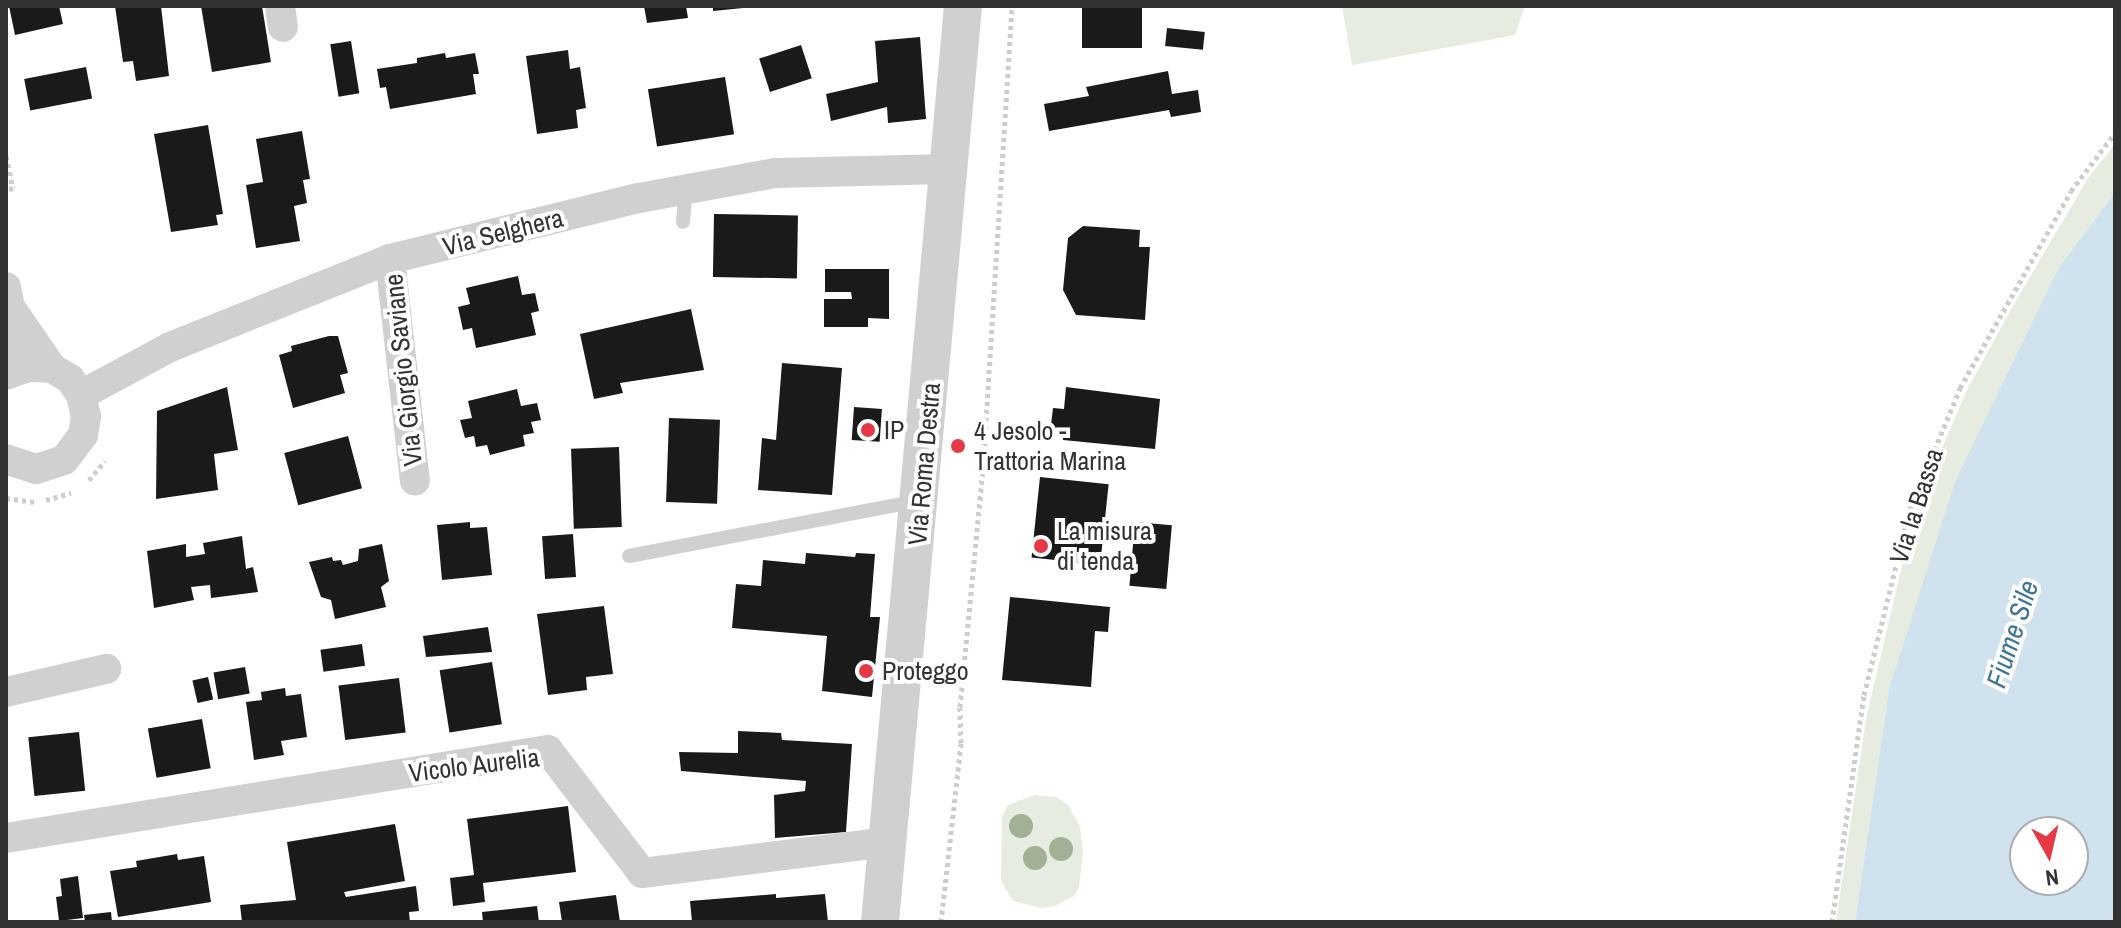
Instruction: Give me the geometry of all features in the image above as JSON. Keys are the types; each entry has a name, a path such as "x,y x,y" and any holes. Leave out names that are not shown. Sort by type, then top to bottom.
{"street":[{"name":"Via Roma Destra","path":"880,922 963,6"},
{"name":"Via Selghera","path":"81,395 170,347 390,259 686,190 775,173 949,169"},
{"name":"Via Giorgio Saviane","path":"390,259 415,481"},
{"path":"8,297 6,375 28,367 52,368"},
{"path":"6,459 36,469 64,460 83,435 86,416 81,395 70,379 52,368 8,297"},
{"path":"6,692 106,669"},
{"name":"Vicolo Aurelia","path":"6,838 548,750 642,873 888,842"}],"lane":[{"path":"683,222 686,190"},
{"path":"629,556 920,500"}],"path":[{"path":"941,922 961,743 960,707 983,469 1012,6"},
{"name":"Via la Bassa","path":"1832,922 1864,695 1910,509 1960,388 2071,191 2115,133"},
{"path":"6,156 13,188 6,190"},
{"path":"6,498 30,502 62,497 96,476 111,450"}],"shaded area":[{"path":"1342,6 1525,6 1515,35 1352,65"},
{"path":"2115,144 2115,193 2059,267 1889,689 1855,922 1836,922 1866,719 1915,510 1967,390 2010,311 2088,178"},
{"path":"1034,795 1056,797 1068,805 1080,827 1083,853 1079,887 1074,896 1055,906 1041,908 1013,901 1001,880 1002,817 1008,805"}],"water":[{"name":"Fiume Sile","path":"2115,193 2115,922 1855,922 1889,689 1955,482 2059,267"}],"building":[{"path":"9,6 59,6 63,24 15,35"},
{"path":"115,6 161,6 169,76 136,81 133,61 123,62"},
{"path":"201,6 262,6 271,62 212,72"},
{"path":"644,6 686,6 688,18 647,23"},
{"path":"713,6 743,6 743,8 713,11"},
{"path":"1082,6 1142,6 1142,48 1082,48"},
{"path":"1167,28 1205,32 1203,50 1165,46"},
{"path":"920,37 926,119 888,123 887,107 831,121 826,94 878,82 875,41"},
{"path":"351,41 359,93 339,97 330,44"},
{"path":"801,45 812,78 770,92 759,59"},
{"path":"568,50 570,69 580,67 586,108 576,110 578,128 537,134 526,56"},
{"path":"445,53 446,58 475,53 479,74 473,74 476,94 390,109 386,87 380,88 377,69 417,63 417,58"},
{"path":"86,67 92,98 30,110 24,79"},
{"path":"1168,71 1172,94 1198,90 1201,112 1171,117 1169,110 1049,131 1044,104 1089,96 1086,87"},
{"path":"725,77 734,134 657,146 648,89"},
{"path":"208,125 223,214 216,215 218,225 171,232 154,134"},
{"path":"302,131 310,179 303,180 307,203 294,206 300,241 256,248 246,185 263,182 256,139"},
{"path":"714,214 798,215 797,278 713,277"},
{"path":"1083,226 1140,230 1139,247 1150,247 1145,320 1076,315 1063,290 1068,238"},
{"path":"825,269 889,269 889,319 868,318 868,327 824,327 824,299 852,299 851,292 825,292"},
{"path":"518,276 522,295 535,293 539,311 531,313 536,335 476,348 472,328 463,330 458,307 470,304 466,288"},
{"path":"691,309 704,370 620,383 623,393 594,399 580,334"},
{"path":"338,336 348,373 340,375 345,393 293,408 279,355 292,351 291,346"},
{"path":"782,363 842,368 832,495 758,490 762,438 776,440"},
{"path":"227,387 238,450 214,454 218,490 156,499 157,411"},
{"path":"1066,387 1160,399 1155,449 1063,440 1063,435 1050,433 1053,408 1064,409"},
{"path":"517,389 521,406 537,403 541,420 531,422 534,433 523,435 525,446 490,455 487,445 476,447 474,436 465,438 460,420 472,418 468,401"},
{"path":"854,407 882,409 880,442 852,440"},
{"path":"669,418 720,420 717,504 666,502"},
{"path":"348,436 362,488 298,505 284,453"},
{"path":"619,447 622,527 574,529 571,449"},
{"path":"1040,477 1109,484 1100,565 1032,558"},
{"path":"470,522 470,528 487,527 492,575 442,580 437,525"},
{"path":"1135,522 1172,525 1166,589 1129,586"},
{"path":"573,534 576,577 545,579 542,536"},
{"path":"242,536 246,569 253,567 258,592 211,598 210,585 191,587 194,600 154,608 147,551 186,544 186,557 205,554 203,543"},
{"path":"382,544 389,581 381,587 386,607 335,619 331,600 321,597 309,562 332,557 333,561 341,560 343,565 358,561 359,549"},
{"path":"806,553 855,557 856,553 875,554 870,617 880,617 872,697 822,691 827,636 732,628 736,584 761,586 763,560 805,564"},
{"path":"1010,597 1110,607 1108,632 1095,631 1091,687 1002,680"},
{"path":"604,606 613,674 586,677 587,690 548,695 537,614"},
{"path":"488,627 492,652 426,657 423,636"},
{"path":"362,644 365,666 323,672 320,650"},
{"path":"492,662 502,724 450,733 440,670"},
{"path":"245,667 250,694 218,699 213,673"},
{"path":"208,677 213,699 198,703 192,681"},
{"path":"399,678 406,733 345,740 338,685"},
{"path":"285,688 286,696 301,694 307,737 281,741 284,755 254,760 246,702 262,700 261,692"},
{"path":"202,719 211,768 157,778 148,729"},
{"path":"738,731 781,733 782,740 852,744 846,832 775,838 774,795 805,791 806,781 681,771 679,752 738,753"},
{"path":"79,732 85,791 34,796 28,737"},
{"path":"568,806 576,872 483,883 485,902 453,906 450,878 474,875 467,819"},
{"path":"395,824 405,881 344,892 346,897 416,886 419,911 409,912 410,922 242,922 240,905 296,900 287,842"},
{"path":"177,854 178,860 204,856 211,902 118,917 110,871 137,867 136,861"},
{"path":"78,876 83,918 59,921 56,897 62,896 60,879"},
{"path":"776,894 776,898 825,894 828,922 692,922 690,901"},
{"path":"616,895 620,922 562,922 559,902"},
{"path":"537,906 539,922 483,922 482,912"},
{"path":"111,912 112,922 85,922 84,915"}],"place":[{"name":"IP","path":"868,430"},
{"name":"4 Jesolo - Trattoria Marina","path":"958,446"},
{"name":"La misura di tenda","path":"1041,546"},
{"name":"Proteggo","path":"866,671"}]}
